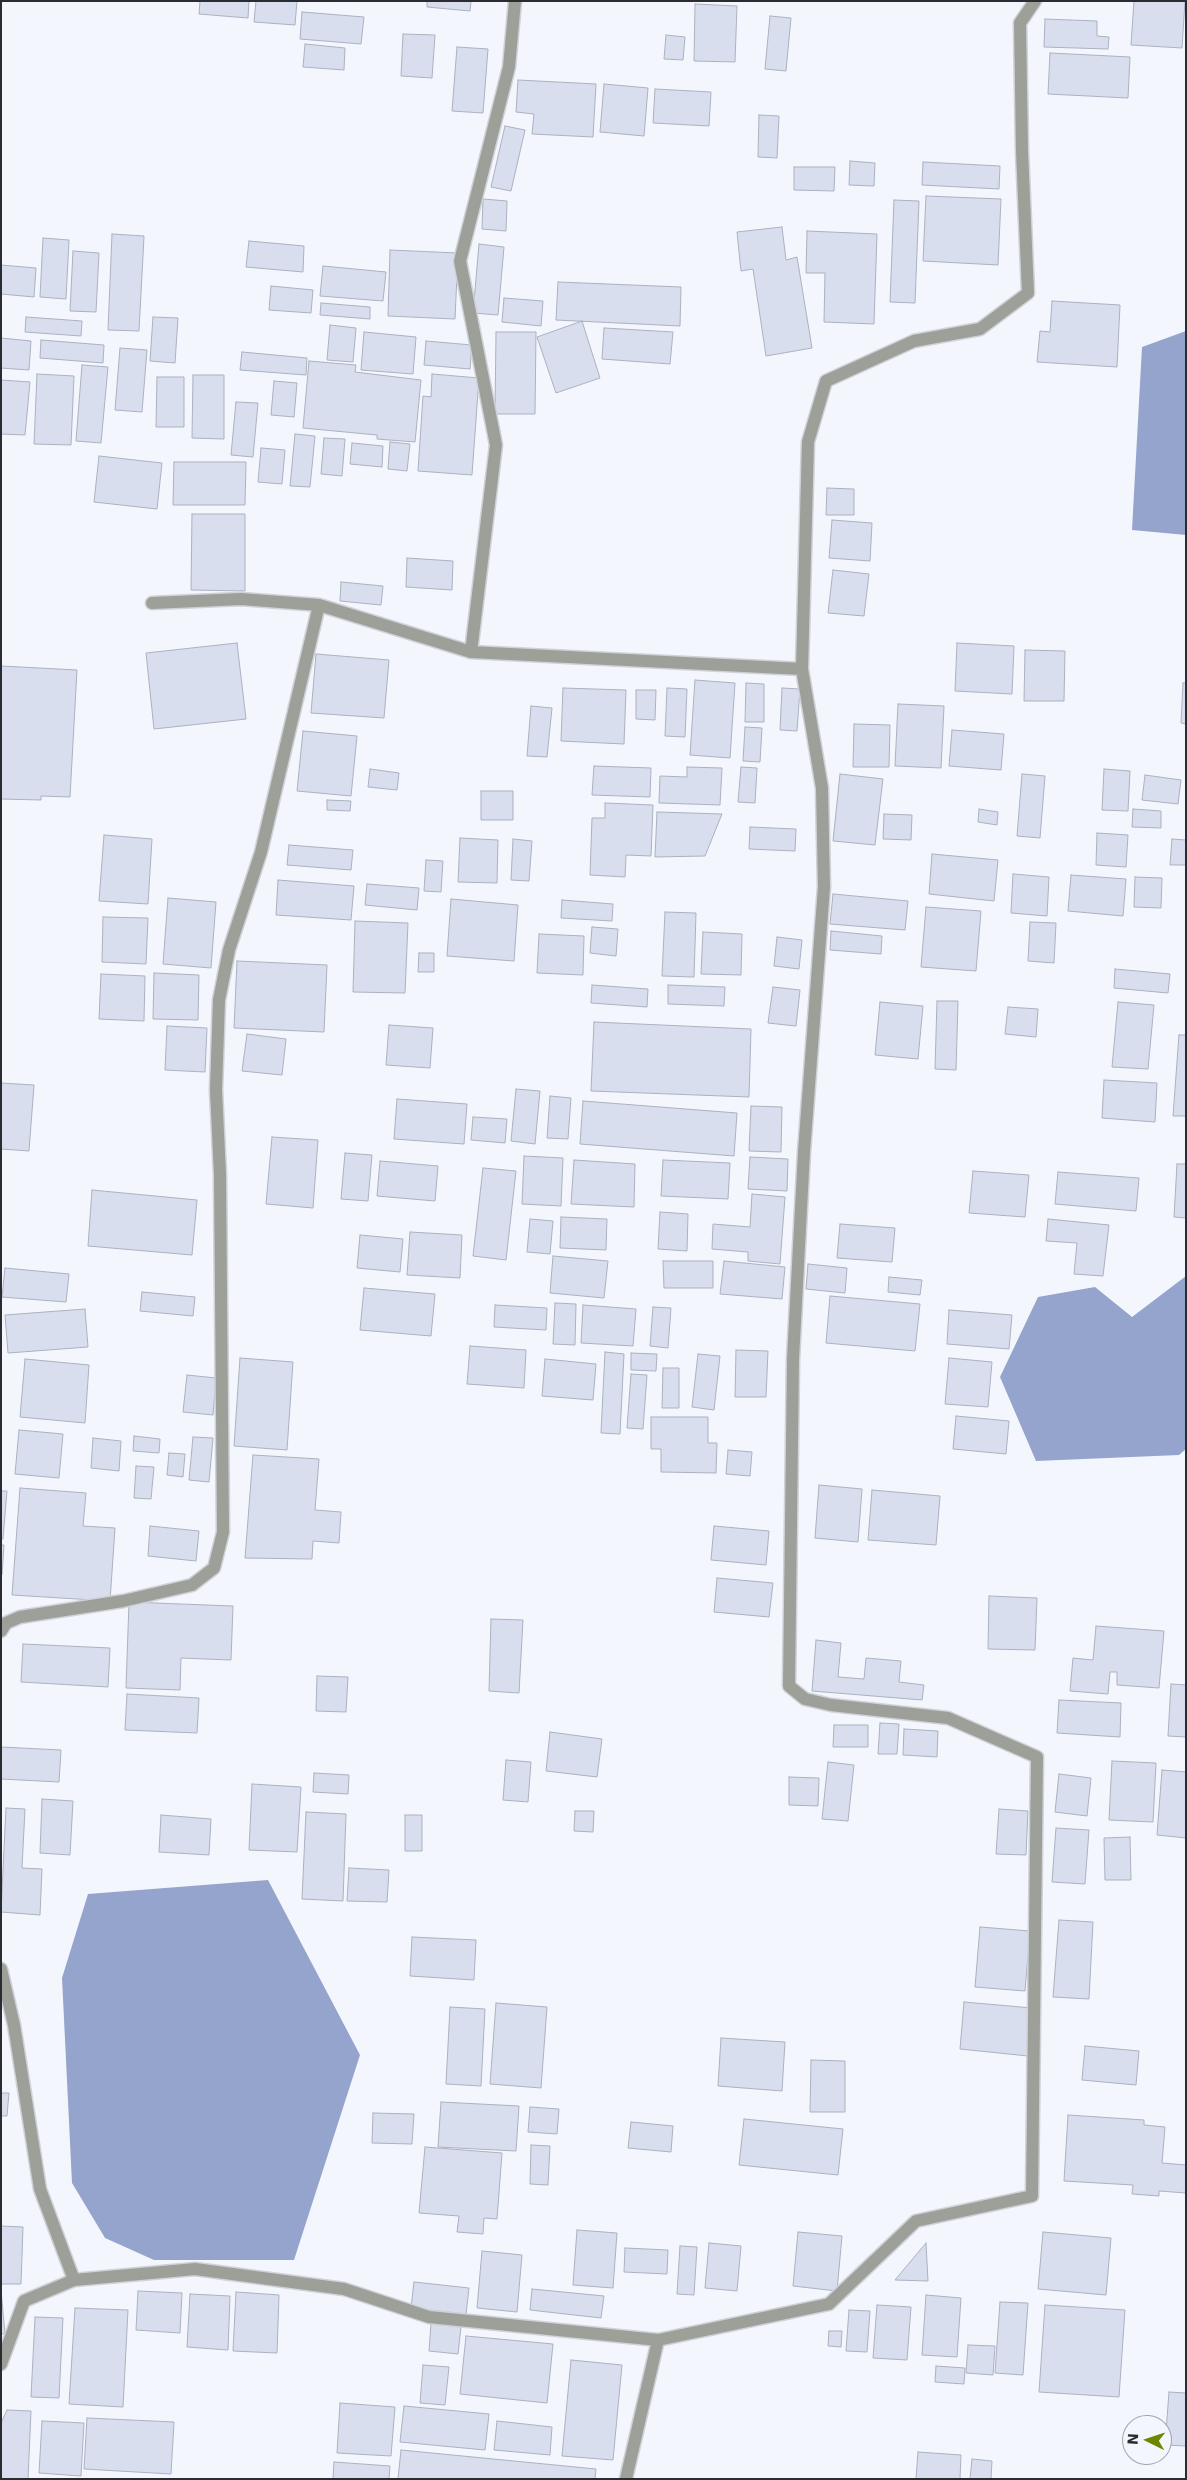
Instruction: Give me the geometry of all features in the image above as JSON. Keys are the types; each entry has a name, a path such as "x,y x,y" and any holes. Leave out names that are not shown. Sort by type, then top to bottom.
{"street":[{"path":"471,652 496,445 460,261 509,67 514,1"},
{"path":"1,2364 24,2300 74,2280 195,2269 344,2289 429,2317 658,2340 829,2304 916,2221 1032,2196 1037,1757 948,1718 831,1705 804,1699 789,1686 793,1359 804,1152 824,887 822,788 802,669 808,442 826,381 914,341 980,329 1028,293 1022,152 1020,23 1034,1"},
{"path":"152,603 241,599 319,605 471,652 802,669"},
{"path":"1,1630 6,1624 20,1617 124,1600 192,1585 214,1568 220,1550 223,1532 220,1185 216,1090 219,1000 229,950 261,852 319,605"},
{"path":"1,1969 14,2025 40,2188 74,2280"},
{"path":"626,2479 658,2340"}],"water":[{"path":"1186,331 1186,535 1132,530 1142,347"},
{"path":"1186,1276 1186,1449 1179,1455 1036,1461 1000,1377 1038,1297 1095,1287 1132,1317"},
{"path":"268,1880 360,2055 294,2260 154,2260 105,2238 72,2183 62,1978 88,1894"}],"building":[{"path":"200,1 249,1 248,18 199,14"},
{"path":"256,1 297,1 295,25 254,22"},
{"path":"427,1 471,1 470,11 427,7"},
{"path":"1134,1 1185,1 1182,48 1131,45"},
{"path":"695,4 737,6 735,62 694,61"},
{"path":"302,12 364,17 361,44 300,39"},
{"path":"770,16 791,18 786,71 765,69"},
{"path":"1045,19 1097,21 1097,36 1109,37 1108,49 1044,47"},
{"path":"403,34 435,35 432,78 401,76"},
{"path":"666,35 685,37 683,60 664,59"},
{"path":"305,44 345,48 344,70 303,67"},
{"path":"457,47 488,49 483,113 452,111"},
{"path":"1050,53 1130,57 1128,98 1048,94"},
{"path":"518,80 596,84 593,137 532,134 534,114 516,112"},
{"path":"604,84 648,88 644,136 600,132"},
{"path":"655,89 711,92 709,126 653,123"},
{"path":"759,115 779,116 777,158 758,157"},
{"path":"505,126 525,130 511,191 491,187"},
{"path":"850,161 875,163 874,186 849,185"},
{"path":"923,162 1000,166 999,189 922,185"},
{"path":"794,167 835,167 834,191 794,190"},
{"path":"926,196 1001,199 998,265 923,261"},
{"path":"483,199 507,201 506,231 482,229"},
{"path":"894,200 919,201 915,303 890,302"},
{"path":"782,227 786,260 797,257 812,348 766,356 753,269 741,271 737,232"},
{"path":"807,231 877,234 874,324 824,322 825,273 806,273"},
{"path":"112,234 144,236 139,331 108,330"},
{"path":"43,238 69,240 66,299 40,297"},
{"path":"249,241 304,246 303,272 246,267"},
{"path":"479,244 504,247 498,315 473,313"},
{"path":"390,250 458,253 455,319 388,316"},
{"path":"73,251 99,253 96,312 70,311"},
{"path":"1,265 36,268 34,297 1,294"},
{"path":"323,266 386,272 383,301 320,296"},
{"path":"558,282 681,287 680,326 556,320"},
{"path":"271,286 313,290 311,313 269,310"},
{"path":"504,298 543,301 541,326 502,322"},
{"path":"1052,301 1120,305 1117,367 1037,362 1040,331 1050,332"},
{"path":"321,303 370,307 370,319 320,315"},
{"path":"26,317 82,321 81,336 25,332"},
{"path":"153,317 178,318 175,363 150,361"},
{"path":"582,321 600,378 556,393 537,337"},
{"path":"330,325 356,328 353,362 327,360"},
{"path":"604,328 673,332 670,364 602,359"},
{"path":"364,332 416,337 413,374 361,370"},
{"path":"496,332 536,332 535,414 495,414"},
{"path":"1,338 31,341 29,370 1,368"},
{"path":"41,340 104,345 103,363 40,358"},
{"path":"426,341 472,345 470,369 424,365"},
{"path":"120,348 147,350 142,412 115,410"},
{"path":"242,352 307,358 306,375 240,370"},
{"path":"309,361 356,365 355,372 421,380 415,442 377,439 377,435 303,428"},
{"path":"82,365 108,367 101,443 76,441"},
{"path":"37,374 74,376 71,445 34,444"},
{"path":"432,374 479,378 472,475 418,471 423,396 431,397"},
{"path":"193,375 224,375 224,439 192,438"},
{"path":"157,377 184,377 184,427 156,427"},
{"path":"1,380 30,382 25,435 1,434"},
{"path":"274,381 297,383 294,417 271,415"},
{"path":"236,402 258,403 253,457 231,455"},
{"path":"295,434 315,436 310,487 290,486"},
{"path":"324,438 345,439 342,476 321,474"},
{"path":"390,442 410,444 407,471 388,469"},
{"path":"352,443 383,446 382,467 350,464"},
{"path":"261,448 285,450 282,484 258,482"},
{"path":"99,456 162,463 157,509 94,502"},
{"path":"174,462 246,462 245,505 173,505"},
{"path":"827,488 854,489 854,515 826,515"},
{"path":"192,514 245,514 245,591 191,590"},
{"path":"832,520 872,523 870,561 829,558"},
{"path":"407,558 453,561 452,590 406,587"},
{"path":"833,570 869,574 864,616 828,613"},
{"path":"341,582 383,586 381,605 340,601"},
{"path":"237,643 246,719 154,729 146,653"},
{"path":"957,643 1014,646 1012,694 955,691"},
{"path":"1025,650 1065,651 1064,701 1024,701"},
{"path":"316,654 389,660 384,718 311,713"},
{"path":"1,666 77,670 70,797 41,796 41,800 1,799"},
{"path":"695,680 735,683 730,758 690,755"},
{"path":"746,683 764,684 764,722 745,722"},
{"path":"1183,683 1186,683 1186,724 1181,723"},
{"path":"563,688 626,690 624,744 561,741"},
{"path":"667,688 687,689 685,737 665,736"},
{"path":"782,688 800,689 797,731 780,730"},
{"path":"636,690 656,690 655,720 636,719"},
{"path":"898,704 944,706 941,768 895,766"},
{"path":"531,706 552,708 547,757 527,756"},
{"path":"854,724 890,725 889,767 853,767"},
{"path":"745,727 762,728 760,762 743,761"},
{"path":"952,730 1004,734 1001,770 949,766"},
{"path":"303,731 357,736 351,796 297,791"},
{"path":"594,766 651,768 650,797 592,795"},
{"path":"687,767 722,768 720,805 659,803 660,776 687,777"},
{"path":"741,767 757,768 755,803 738,802"},
{"path":"370,769 399,773 397,790 368,787"},
{"path":"1104,769 1130,771 1128,811 1102,810"},
{"path":"840,774 883,779 875,845 833,841"},
{"path":"1022,774 1045,776 1040,838 1017,836"},
{"path":"1145,775 1181,780 1178,804 1142,800"},
{"path":"481,791 513,791 513,820 481,820"},
{"path":"327,800 351,801 350,811 327,810"},
{"path":"605,803 653,805 651,856 626,855 625,877 590,875 592,818 605,818"},
{"path":"979,809 998,812 997,825 978,822"},
{"path":"1133,809 1161,811 1161,828 1132,827"},
{"path":"657,812 722,814 705,856 655,857"},
{"path":"884,814 912,815 911,840 883,839"},
{"path":"750,827 796,829 795,851 749,849"},
{"path":"1097,833 1128,835 1126,867 1096,865"},
{"path":"104,835 152,839 148,904 99,901"},
{"path":"460,838 498,840 497,883 458,882"},
{"path":"513,839 532,841 529,881 511,880"},
{"path":"1172,839 1186,840 1186,865 1170,865"},
{"path":"289,845 353,850 351,870 287,865"},
{"path":"932,854 998,860 994,901 929,894"},
{"path":"426,860 443,861 441,892 424,891"},
{"path":"1013,874 1049,877 1047,916 1011,913"},
{"path":"1071,875 1126,879 1123,916 1068,911"},
{"path":"1135,877 1162,878 1161,908 1134,907"},
{"path":"278,880 354,886 351,920 276,915"},
{"path":"367,884 419,888 417,910 365,905"},
{"path":"833,894 908,901 905,930 830,924"},
{"path":"168,898 216,902 211,968 163,964"},
{"path":"451,899 518,905 514,961 447,956"},
{"path":"562,900 613,904 612,921 561,918"},
{"path":"926,907 981,911 976,971 921,967"},
{"path":"665,912 696,913 694,977 662,976"},
{"path":"103,917 148,918 146,964 102,962"},
{"path":"355,921 408,923 405,993 353,992"},
{"path":"1030,922 1056,923 1054,963 1028,961"},
{"path":"592,927 618,929 616,956 590,953"},
{"path":"831,931 882,936 881,954 830,950"},
{"path":"703,932 742,934 741,975 701,974"},
{"path":"539,934 584,936 583,975 537,973"},
{"path":"777,937 802,940 799,969 774,966"},
{"path":"419,953 434,953 434,972 418,972"},
{"path":"237,961 327,965 324,1032 234,1028"},
{"path":"1115,969 1170,974 1168,993 1114,988"},
{"path":"154,973 199,975 198,1020 153,1019"},
{"path":"101,974 145,976 144,1021 99,1019"},
{"path":"592,985 648,989 647,1007 591,1003"},
{"path":"668,985 725,987 724,1006 668,1004"},
{"path":"773,987 800,990 796,1026 768,1023"},
{"path":"937,1001 958,1001 956,1070 935,1069"},
{"path":"880,1002 923,1006 918,1059 875,1055"},
{"path":"1118,1002 1154,1005 1148,1069 1112,1067"},
{"path":"1008,1007 1038,1009 1036,1037 1005,1034"},
{"path":"594,1022 751,1029 749,1097 591,1091"},
{"path":"389,1025 433,1028 430,1068 386,1065"},
{"path":"167,1026 207,1028 205,1072 165,1070"},
{"path":"247,1034 286,1039 282,1075 242,1071"},
{"path":"1179,1035 1186,1035 1186,1116 1173,1116"},
{"path":"1104,1080 1157,1083 1155,1122 1102,1118"},
{"path":"1,1083 34,1085 29,1151 1,1149"},
{"path":"516,1089 540,1091 535,1144 511,1141"},
{"path":"550,1096 571,1098 568,1139 547,1138"},
{"path":"397,1099 467,1104 464,1144 394,1139"},
{"path":"583,1101 737,1113 734,1156 580,1144"},
{"path":"751,1106 782,1107 781,1152 749,1151"},
{"path":"473,1117 507,1119 505,1143 471,1140"},
{"path":"272,1137 318,1140 313,1208 266,1204"},
{"path":"345,1153 372,1155 368,1201 341,1199"},
{"path":"524,1156 563,1158 561,1206 522,1204"},
{"path":"750,1157 788,1159 787,1191 748,1189"},
{"path":"574,1160 635,1164 634,1207 571,1204"},
{"path":"663,1160 730,1163 728,1199 661,1196"},
{"path":"380,1161 438,1166 435,1201 377,1196"},
{"path":"1177,1164 1186,1164 1186,1218 1174,1217"},
{"path":"483,1168 516,1171 506,1260 473,1256"},
{"path":"973,1171 1029,1175 1025,1217 969,1213"},
{"path":"1058,1172 1139,1178 1136,1211 1055,1204"},
{"path":"92,1190 197,1200 192,1255 88,1246"},
{"path":"752,1194 785,1197 780,1264 748,1261 748,1252 712,1249 713,1224 750,1227"},
{"path":"660,1212 688,1214 687,1251 658,1249"},
{"path":"561,1217 607,1219 606,1250 560,1248"},
{"path":"530,1219 553,1221 550,1254 527,1252"},
{"path":"1048,1219 1109,1225 1103,1276 1074,1274 1077,1243 1046,1241"},
{"path":"840,1224 895,1228 892,1262 837,1258"},
{"path":"410,1232 462,1235 460,1278 407,1275"},
{"path":"360,1235 403,1239 400,1272 357,1268"},
{"path":"553,1256 608,1261 604,1298 550,1293"},
{"path":"663,1261 713,1261 713,1288 664,1288"},
{"path":"724,1261 785,1267 782,1299 720,1294"},
{"path":"808,1264 847,1268 845,1293 806,1289"},
{"path":"5,1268 69,1274 66,1302 2,1297"},
{"path":"889,1277 922,1280 920,1295 888,1292"},
{"path":"364,1288 435,1294 431,1336 360,1330"},
{"path":"142,1292 195,1297 193,1316 140,1311"},
{"path":"830,1296 920,1304 915,1351 826,1343"},
{"path":"555,1303 576,1304 575,1345 553,1344"},
{"path":"495,1305 547,1308 546,1330 494,1327"},
{"path":"583,1305 636,1309 633,1346 581,1343"},
{"path":"653,1307 671,1308 668,1348 650,1346"},
{"path":"85,1309 88,1347 8,1353 5,1315"},
{"path":"949,1310 1012,1315 1009,1349 947,1344"},
{"path":"470,1346 526,1350 524,1388 467,1384"},
{"path":"736,1350 768,1351 766,1397 735,1397"},
{"path":"605,1352 624,1354 620,1434 601,1433"},
{"path":"631,1353 657,1354 656,1371 631,1370"},
{"path":"698,1354 720,1356 714,1410 692,1407"},
{"path":"240,1358 293,1362 287,1450 234,1446"},
{"path":"949,1358 992,1362 988,1407 945,1404"},
{"path":"25,1359 89,1365 85,1423 20,1417"},
{"path":"545,1359 596,1364 593,1400 542,1396"},
{"path":"663,1368 679,1368 679,1408 662,1408"},
{"path":"631,1374 647,1375 643,1429 627,1428"},
{"path":"187,1375 216,1378 213,1415 183,1412"},
{"path":"956,1416 1009,1421 1006,1454 953,1449"},
{"path":"651,1417 708,1417 708,1443 717,1443 716,1473 661,1472 661,1449 651,1449"},
{"path":"19,1430 63,1434 59,1478 15,1474"},
{"path":"134,1436 160,1439 159,1453 133,1451"},
{"path":"193,1437 213,1438 209,1482 189,1480"},
{"path":"93,1438 121,1441 119,1471 91,1468"},
{"path":"728,1450 752,1452 750,1476 726,1474"},
{"path":"169,1453 185,1454 183,1477 167,1475"},
{"path":"253,1455 319,1459 315,1510 341,1512 339,1543 313,1541 312,1559 245,1558"},
{"path":"136,1466 154,1467 151,1499 134,1498"},
{"path":"819,1485 862,1489 858,1542 815,1538"},
{"path":"20,1488 86,1493 83,1526 115,1528 110,1601 12,1595"},
{"path":"872,1490 940,1496 936,1545 868,1540"},
{"path":"1,1491 7,1491 3,1539 1,1539"},
{"path":"150,1526 199,1531 196,1561 148,1556"},
{"path":"714,1526 769,1531 766,1565 711,1560"},
{"path":"1,1545 4,1545 2,1575 1,1575"},
{"path":"717,1578 773,1583 769,1617 714,1612"},
{"path":"989,1596 1037,1598 1035,1650 988,1649"},
{"path":"129,1602 233,1606 231,1660 181,1658 180,1690 126,1688"},
{"path":"491,1619 523,1620 519,1693 489,1691"},
{"path":"1096,1626 1164,1631 1159,1688 1117,1685 1117,1672 1110,1672 1108,1694 1070,1691 1073,1658 1093,1660"},
{"path":"816,1640 841,1643 838,1677 864,1679 866,1658 901,1661 899,1682 924,1685 922,1700 812,1691"},
{"path":"23,1644 110,1648 108,1687 21,1682"},
{"path":"317,1676 348,1677 346,1712 316,1711"},
{"path":"1171,1684 1186,1685 1186,1737 1168,1736"},
{"path":"127,1694 199,1698 197,1733 125,1730"},
{"path":"1059,1700 1121,1703 1120,1737 1057,1733"},
{"path":"880,1723 899,1724 897,1754 878,1754"},
{"path":"834,1725 868,1725 868,1747 833,1747"},
{"path":"904,1729 938,1731 937,1757 903,1755"},
{"path":"550,1732 602,1739 597,1777 546,1771"},
{"path":"1,1747 61,1750 59,1782 1,1779"},
{"path":"506,1760 531,1762 528,1802 503,1800"},
{"path":"1112,1761 1156,1763 1153,1822 1109,1820"},
{"path":"828,1762 854,1765 848,1821 822,1819"},
{"path":"1162,1770 1186,1772 1186,1838 1157,1835"},
{"path":"314,1773 349,1775 348,1794 313,1792"},
{"path":"1059,1774 1091,1778 1087,1816 1055,1812"},
{"path":"789,1777 819,1778 818,1806 789,1805"},
{"path":"252,1784 301,1787 297,1852 249,1850"},
{"path":"42,1799 73,1801 70,1855 40,1853"},
{"path":"6,1808 25,1809 22,1868 42,1869 40,1915 1,1912"},
{"path":"999,1809 1028,1811 1026,1855 996,1854"},
{"path":"575,1811 594,1811 593,1832 574,1831"},
{"path":"306,1812 346,1814 343,1901 302,1899"},
{"path":"161,1815 211,1819 209,1855 159,1852"},
{"path":"405,1815 422,1815 422,1851 405,1851"},
{"path":"1056,1828 1089,1830 1085,1884 1052,1882"},
{"path":"1130,1837 1131,1880 1105,1880 1104,1838"},
{"path":"349,1868 389,1870 387,1902 347,1901"},
{"path":"1059,1920 1093,1922 1089,1999 1053,1997"},
{"path":"980,1927 1030,1931 1025,1991 975,1987"},
{"path":"412,1937 476,1940 474,1980 410,1976"},
{"path":"964,2002 1032,2008 1028,2056 960,2049"},
{"path":"496,2003 547,2007 541,2088 490,2084"},
{"path":"450,2007 485,2009 481,2086 446,2084"},
{"path":"721,2038 785,2042 782,2091 718,2086"},
{"path":"1085,2046 1139,2051 1136,2085 1082,2080"},
{"path":"811,2060 845,2061 845,2112 810,2112"},
{"path":"1,2093 9,2093 7,2116 1,2116"},
{"path":"441,2102 519,2106 516,2151 438,2147"},
{"path":"530,2107 559,2109 557,2134 528,2132"},
{"path":"373,2113 414,2114 412,2144 372,2143"},
{"path":"1068,2115 1144,2120 1144,2125 1165,2127 1162,2163 1186,2165 1186,2193 1159,2191 1159,2196 1132,2194 1133,2185 1064,2181"},
{"path":"744,2119 843,2129 838,2175 739,2165"},
{"path":"631,2122 673,2126 671,2152 628,2148"},
{"path":"531,2145 550,2146 548,2185 530,2184"},
{"path":"425,2147 502,2153 497,2219 484,2218 483,2234 457,2232 459,2216 419,2213"},
{"path":"1,2226 23,2227 21,2284 1,2284"},
{"path":"577,2230 617,2233 613,2288 573,2285"},
{"path":"798,2232 842,2236 837,2291 793,2286"},
{"path":"1043,2232 1111,2238 1106,2295 1038,2289"},
{"path":"709,2243 741,2246 737,2291 705,2288"},
{"path":"926,2243 928,2281 895,2280"},
{"path":"680,2246 697,2247 694,2295 677,2294"},
{"path":"625,2248 668,2250 667,2274 624,2272"},
{"path":"482,2251 522,2255 517,2312 477,2308"},
{"path":"414,2282 469,2288 466,2314 411,2308"},
{"path":"532,2289 604,2296 601,2318 530,2310"},
{"path":"1,2290 5,2334 1,2334"},
{"path":"138,2291 182,2293 180,2333 136,2330"},
{"path":"236,2292 279,2295 277,2353 233,2351"},
{"path":"190,2294 230,2296 228,2350 187,2347"},
{"path":"926,2295 961,2298 957,2357 922,2355"},
{"path":"1000,2302 1028,2303 1023,2375 995,2373"},
{"path":"877,2305 911,2307 907,2360 873,2358"},
{"path":"1045,2305 1125,2310 1119,2397 1039,2392"},
{"path":"75,2308 128,2310 123,2407 69,2404"},
{"path":"849,2310 870,2311 867,2352 846,2351"},
{"path":"35,2317 63,2318 59,2398 31,2397"},
{"path":"431,2324 461,2327 458,2354 429,2351"},
{"path":"829,2331 842,2331 841,2347 828,2346"},
{"path":"466,2336 553,2344 547,2403 460,2394"},
{"path":"968,2345 995,2346 993,2375 966,2373"},
{"path":"571,2360 622,2365 613,2460 562,2456"},
{"path":"423,2365 449,2367 445,2405 420,2403"},
{"path":"936,2366 965,2368 964,2384 935,2382"},
{"path":"1169,2392 1186,2393 1186,2446 1172,2445 1172,2415 1167,2415"},
{"path":"340,2403 395,2407 391,2456 337,2453"},
{"path":"404,2406 489,2414 485,2450 400,2442"},
{"path":"7,2410 31,2411 28,2479 1,2479 1,2423"},
{"path":"87,2418 174,2422 171,2474 84,2469"},
{"path":"42,2421 84,2423 81,2476 39,2473"},
{"path":"497,2421 552,2427 550,2455 494,2450"},
{"path":"401,2450 596,2469 595,2479 398,2479"},
{"path":"918,2452 961,2455 960,2479 916,2479"},
{"path":"972,2459 992,2461 991,2479 970,2479"},
{"path":"334,2462 390,2466 389,2479 333,2479"}]}
